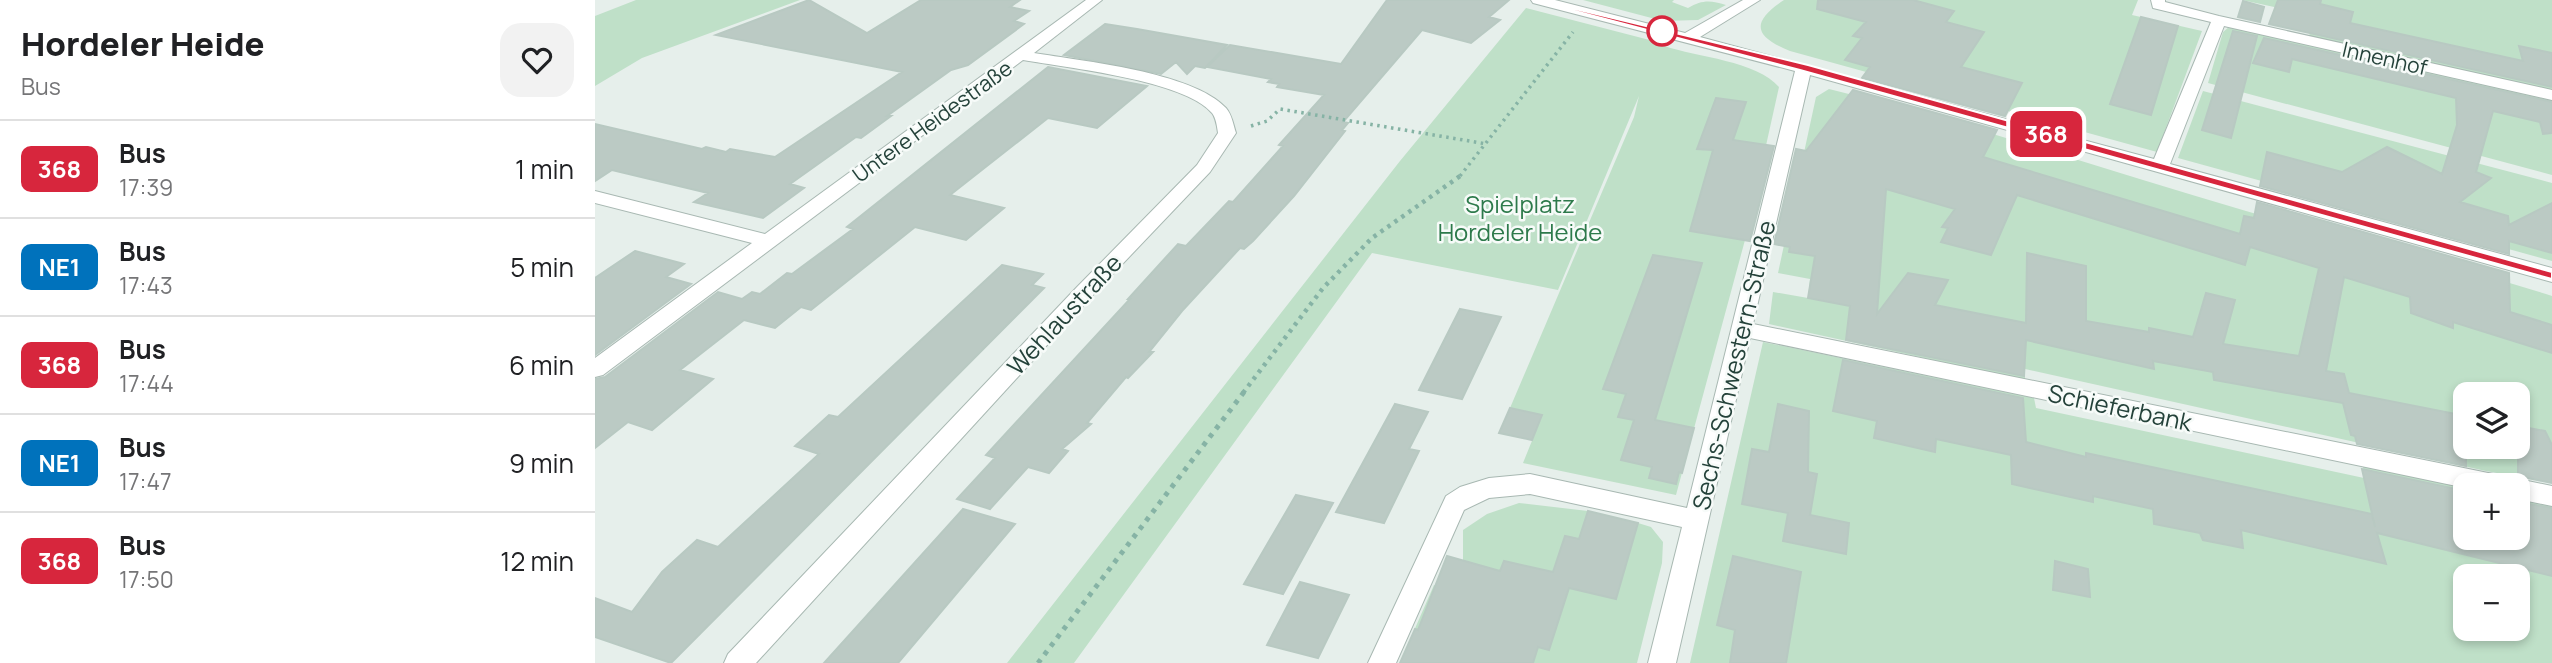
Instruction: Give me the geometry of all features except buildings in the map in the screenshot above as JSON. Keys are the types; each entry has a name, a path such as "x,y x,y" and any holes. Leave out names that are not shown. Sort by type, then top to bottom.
{"street":[{"name":"Untere Heidestraße","path":"595,369 1095,0"},
{"path":"1538,0 1804,68 2552,275"},
{"path":"1689,37 1753,0"},
{"name":"Innenhof","path":"2158,0 2158,5 2219,20 2552,95"},
{"path":"2160,166 2219,20"},
{"path":"1020,55 1166,83 1196,93 1221,112 1227,133"},
{"name":"Sechs-Schwestern-Straße","path":"1662,663 1804,68"},
{"name":"Wehlaustraße","path":"738,663 1084,292 1204,168 1227,133"},
{"path":"595,197 768,241"},
{"name":"Schieferbank","path":"1742,329 2453,476"},
{"path":"1382,663 1455,503 1469,494 1489,488 1530,484 1696,520"},
{"path":"2530,491 2552,496"}],"path":[{"path":"1038,663 1323,288 1372,238 1465,172 1562,43 1590,13"},
{"path":"1227,133 1267,121 1280,109 1487,144"}],"green space":[{"path":"636,0 800,0 642,58 595,86 595,16"},
{"path":"1583,0 1674,0 1672,2 1688,8 1706,2 1726,5 1698,20 1663,21"},
{"path":"1784,0 2138,0 2132,15 2202,31 2157,152 1790,51 1769,40 1761,28 1766,15"},
{"path":"2242,0 2552,0 2552,91 2309,36 2315,16"},
{"name":"Spielplatz Hordeler Heide","path":"1526,8 1726,61 1756,71 1779,87 1745,240 1676,495 1523,463 1542,416 1510,408 1634,117 1639,96 1558,290 1372,253 1074,663 1007,663 1400,161"},
{"path":"2229,27 2552,99 2552,175 2208,83 2223,32"},
{"path":"1829,89 1882,102 2246,211 2552,296 2552,483 2530,479 2530,473 2486,471 2025,369 2025,380 1769,324 1773,292 1808,298 1810,279 1778,273 1816,97"},
{"path":"2203,91 2552,183 2552,261 2178,158"},
{"path":"1763,342 2034,398 2036,408 2364,478 2363,466 2453,485 2453,550 2530,550 2530,501 2552,506 2552,663 1690,663"},
{"path":"1519,503 1588,511 1599,517 1638,523 1651,527 1663,542 1662,563 1637,663 1420,663 1406,649 1434,585 1451,588 1463,560 1463,530 1487,514"}],"bus line":[{"name":"368","path":"1538,0 1804,68 2552,275"}]}
